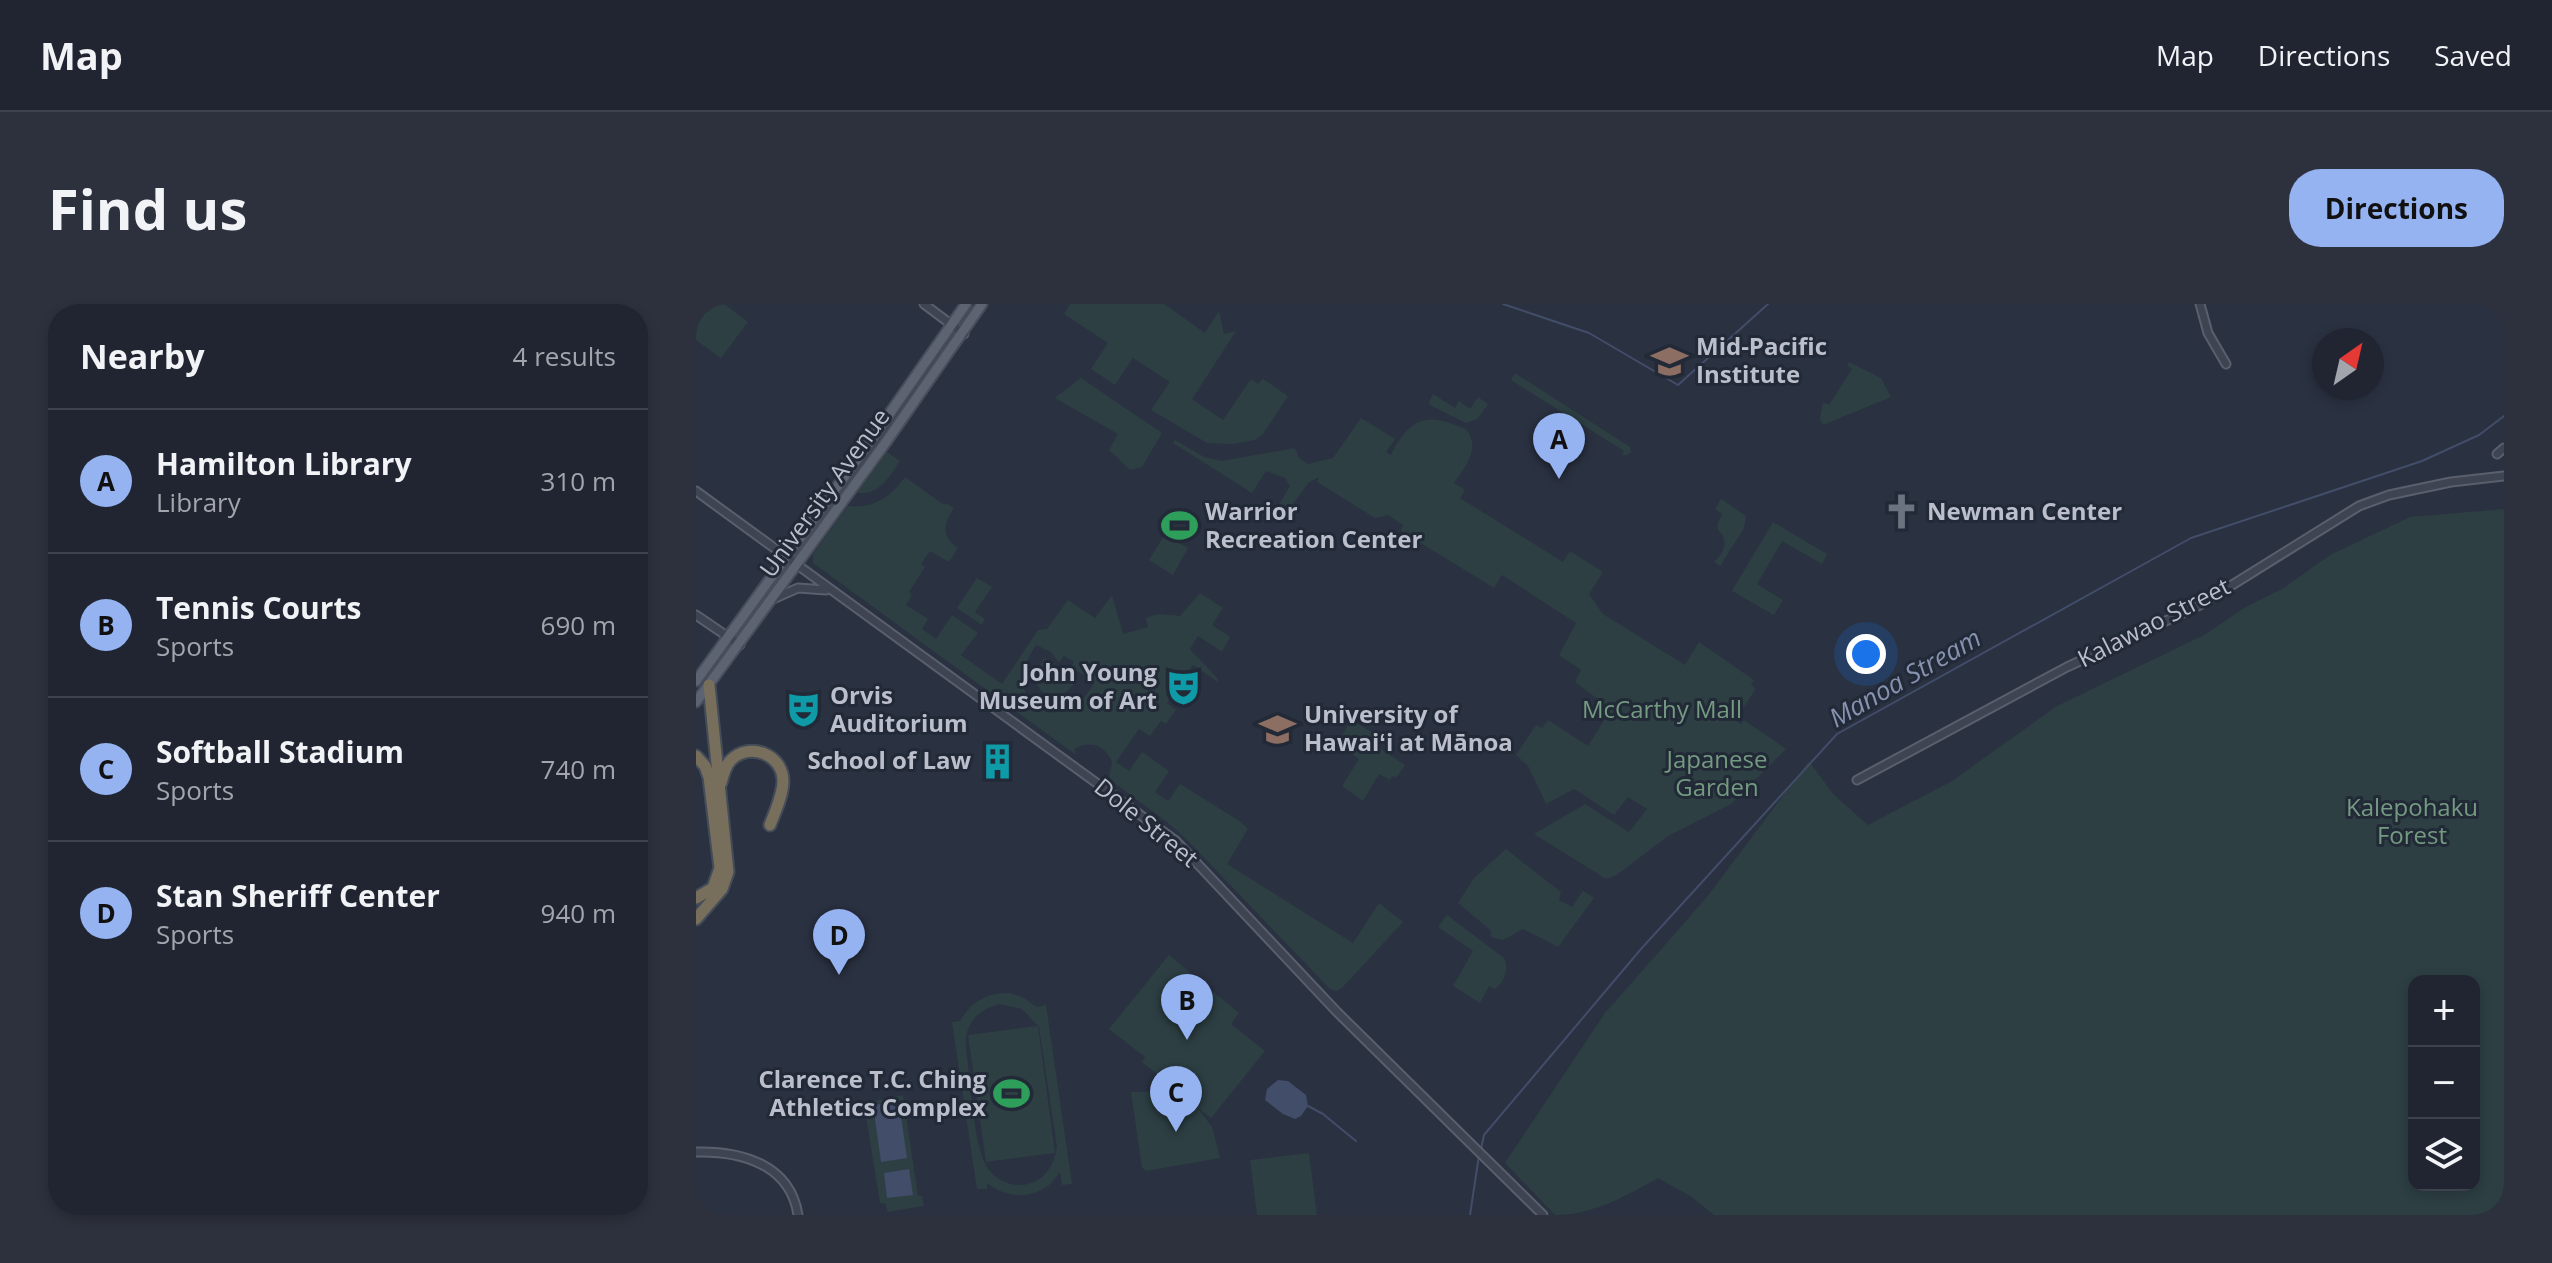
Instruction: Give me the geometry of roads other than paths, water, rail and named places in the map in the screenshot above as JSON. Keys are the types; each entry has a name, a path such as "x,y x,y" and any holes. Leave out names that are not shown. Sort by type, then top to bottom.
{"highway":[{"path":"696,919 719,894 726,880 709,685"},
{"path":"718,791 725,769 735,756 751,751 767,754 776,762 783,777 770,825"},
{"path":"696,756 709,777 720,868 713,888 696,898"}],"main road":[{"name":"University Avenue","path":"696,681 966,304"},
{"name":"University Avenue","path":"696,702 964,334 982,304"}],"street":[{"path":"924,304 964,334"},
{"path":"2200,304 2208,333 2226,364"},
{"path":"2497,454 2504,448"},
{"name":"Kalawao Street","path":"1857,780 2067,667 2200,605 2359,506 2389,495 2451,482 2504,476"},
{"name":"Dole Street","path":"696,491 1176,841 1337,1012 1543,1215"},
{"path":"773,599 805,587 832,591"},
{"path":"696,615 740,645"},
{"path":"696,1152 735,1154 763,1165 779,1175 790,1190 798,1215"}],"water":[{"path":"1278,1080 1288,1081 1306,1095 1308,1106 1301,1116 1295,1119 1283,1114 1265,1100 1267,1089"},
{"path":"899,1102 907,1158 881,1162 873,1105"},
{"path":"909,1169 913,1195 887,1198 884,1173"}],"waterway":[{"path":"1503,304 1589,333 1678,385 1768,304"},
{"name":"Manoa Stream","path":"1481,1149 1484,1135 1641,949 1837,734 2191,538 2422,461 2479,435 2504,416"},
{"path":"1308,1106 1356,1141"},
{"name":"Manoa Stream","path":"1470,1215 1479,1155"}],"place":[{"name":"Mid-Pacific Institute","path":"1670,361"},
{"name":"Hamilton Library","path":"1559,479"},
{"name":"Newman Center","path":"1901,512"},
{"name":"Warrior Recreation Center","path":"1179,526"},
{"name":"John Young Museum of Art","path":"1183,687"},
{"name":"Orvis Auditorium","path":"804,710"},
{"name":"University of Hawaiʻi at Mānoa","path":"1278,729"},
{"name":"School of Law","path":"997,761"},
{"name":"Stan Sheriff Center","path":"839,975"},
{"name":"Tennis Courts","path":"1187,1040"},
{"name":"Clarence T.C. Ching Athletics Complex","path":"1012,1094"},
{"name":"Softball Stadium","path":"1176,1132"}],"park label":[{"name":"McCarthy Mall","path":"1662,710"},
{"name":"Japanese Garden","path":"1717,774"},
{"name":"Kalepohaku Forest","path":"2412,822"}]}
